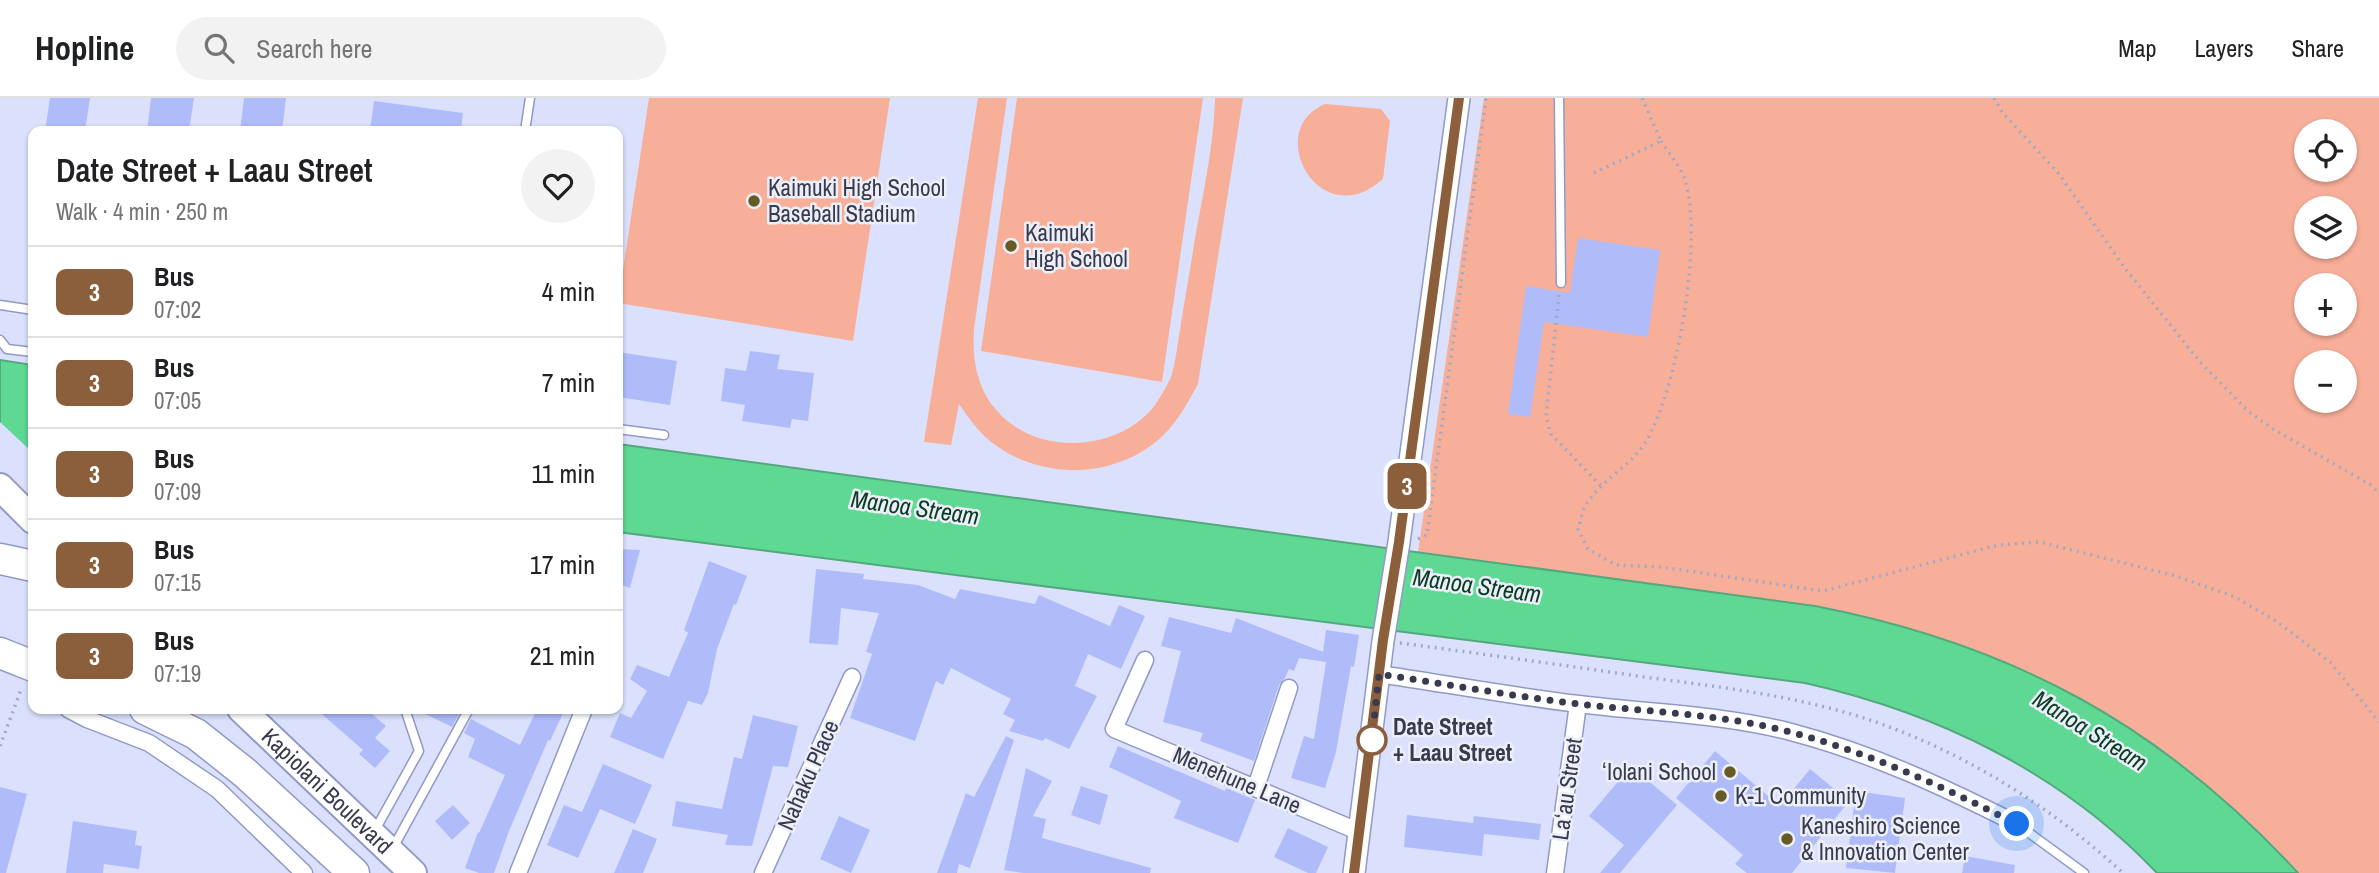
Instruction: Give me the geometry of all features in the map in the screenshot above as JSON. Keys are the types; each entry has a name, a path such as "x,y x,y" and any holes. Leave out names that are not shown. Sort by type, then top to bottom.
{"highway":[{"path":"0,559 28,565"},
{"path":"0,653 28,673"},
{"path":"155,714 196,734 245,773 354,873"}],"main road":[{"path":"0,487 28,516"},
{"name":"Kapiolani Boulevard","path":"246,714 413,873"}],"street":[{"path":"1354,873 1383,640 1399,542 1459,98"},
{"name":"Menehune Lane","path":"1144,660 1114,729 1360,832"},
{"path":"1379,674 1578,704 1694,715 1788,731 1877,758 1943,786 2017,824"},
{"name":"Nahaku Place","path":"763,873 852,677"},
{"path":"1256,787 1289,688"},
{"name":"Laʻau Street","path":"1555,873 1578,704"},
{"path":"78,714 149,743 217,789 304,873"},
{"path":"518,873 582,714"}],"lane":[{"path":"526,126 530,98"},
{"path":"1559,98 1560,283"},
{"path":"0,305 28,309"},
{"path":"0,340 7,349 28,351"},
{"path":"623,430 664,435"},
{"path":"382,843 419,751 407,714"},
{"path":"382,843 466,714"},
{"path":"2017,824 2084,873"}],"path":[{"path":"1399,542 1413,542 1427,535 1486,98"},
{"path":"1642,98 1661,141 1684,176 1690,203 1692,248 1679,346 1658,416 1646,442 1630,463 1602,487 1584,508 1578,529 1588,549 1616,565 1661,567 1823,591 1998,545 2040,542 2176,576 2235,597 2276,621 2330,662 2379,722"},
{"path":"1994,98 2002,112 2059,174 2124,267 2200,362 2248,411 2273,429 2371,485 2379,494"},
{"path":"1594,173 1661,141"},
{"path":"1560,283 1546,417 1551,433 1602,487"},
{"path":"0,746 28,676"}],"shaded area":[{"name":"Kaimuki High School Baseball Stadium","path":"649,98 890,98 853,341 623,304 623,270"},
{"path":"978,98 1007,98 974,329 978,374 992,404 1016,427 1036,437 1079,443 1122,432 1140,420 1155,405 1169,380 1173,371 1207,175 1215,98 1243,98 1198,384 1181,414 1158,440 1119,463 1074,470 1030,463 1009,454 990,441 959,404 951,445 924,442"},
{"path":"1017,98 1203,98 1162,382 981,351"},
{"path":"1484,98 2379,98 2379,873 2298,873 2247,821 2193,775 2137,734 2079,699 2018,669 1953,643 1886,622 1815,606 1418,552"},
{"path":"1325,104 1381,109 1390,121 1383,179 1360,193 1338,195 1320,187 1307,173 1299,154 1299,135 1307,117"}],"water":[{"path":"0,360 28,364 28,459 0,456"},
{"name":"Manoa Stream","path":"623,445 1815,606 1887,622 1954,643 2019,668 2079,698 2137,734 2193,774 2246,821 2298,873 2157,873 2120,837 2081,805 1995,752 1903,711 1805,683 623,533"}],"pier":[{"path":"0,422 28,448 28,462 0,459"}],"building":[{"path":"50,98 90,98 86,126 46,126"},
{"path":"151,98 194,98 190,126 148,126"},
{"path":"244,98 286,98 283,126 241,126"},
{"path":"374,101 463,113 462,126 371,126"},
{"path":"1578,238 1660,250 1648,337 1544,322 1530,417 1508,414 1526,286 1570,293"},
{"path":"750,351 780,355 777,369 814,373 808,421 792,419 790,428 742,421 745,405 721,401 725,368 746,371"},
{"path":"623,353 677,361 670,405 623,398"},
{"path":"623,549 640,550 630,588 623,586"},
{"path":"709,561 747,576 717,649 708,693 702,705 688,701 663,759 610,737 620,714 631,718 647,691 630,679 637,665 669,677 688,633 684,630"},
{"path":"816,569 864,574 863,579 918,585 955,599 960,589 1035,604 1039,595 1110,626 1119,605 1145,616 1121,669 1088,654 1075,686 1097,696 1069,749 1045,738 1043,741 1009,731 1015,720 1003,714 1011,699 951,668 943,685 936,681 915,741 850,718 872,654 866,652 879,613 841,608 838,645 809,643"},
{"path":"1169,617 1231,633 1236,618 1323,652 1326,630 1359,635 1336,752 1325,788 1291,778 1304,736 1314,739 1326,662 1299,658 1294,671 1289,669 1279,685 1254,761 1200,741 1203,733 1163,722 1181,651 1161,646"},
{"path":"322,714 372,714 386,726 375,738 390,751 375,768 359,754 363,750"},
{"path":"425,714 459,714 452,727"},
{"path":"535,714 563,714 550,741 548,740 494,873 479,873 465,868 478,832 505,775 468,757 475,739 464,733 471,719 520,745"},
{"path":"753,715 798,726 788,767 773,766 752,846 725,845 728,835 672,826 676,801 722,809 734,757 742,759"},
{"path":"1006,736 1014,740 970,868 959,864 957,873 937,873 966,793 974,797"},
{"path":"1118,746 1225,791 1226,788 1255,800 1238,843 1174,818 1181,801 1109,767"},
{"path":"1715,751 1780,806 1810,769 1849,801 1792,873 1747,873 1735,864 1743,855 1676,798"},
{"path":"603,764 652,785 635,824 600,809 578,858 547,845 564,805 582,812"},
{"name":"K-1 Community","path":"1631,766 1677,805 1620,873 1600,873 1624,845 1589,816"},
{"path":"1026,768 1052,781 1033,816 1046,819 1042,838 1151,868 1150,873 1023,873 1004,870"},
{"path":"1081,786 1108,795 1100,825 1071,815"},
{"path":"0,787 27,794 6,873 0,873"},
{"path":"1856,791 1905,798 1895,873 1846,868"},
{"path":"453,805 470,823 452,840 435,821"},
{"path":"1407,815 1473,823 1474,816 1541,824 1539,840 1484,834 1482,856 1404,847"},
{"path":"839,816 870,830 851,873 820,859"},
{"path":"73,821 137,831 135,845 142,846 139,869 104,864 103,873 66,873"},
{"path":"1288,828 1328,847 1316,873 1308,873 1274,857"},
{"path":"633,829 657,839 643,873 614,873"},
{"path":"1965,856 2015,865 2014,873 1962,873"}],"bus line":[{"name":"3","path":"1354,873 1383,640 1399,542 1459,98"}],"place":[{"name":"Kaimuki High School Baseball Stadium","path":"754,201"},
{"name":"Kaimuki High School","path":"1011,246"},
{"name":"Date Street + Laau Street","path":"1372,740"},
{"name":"ʻIolani School","path":"1730,772"},
{"name":"K-1 Community","path":"1721,796"},
{"name":"Kaneshiro Science & Innovation Center","path":"1787,839"}],"route":[{"path":"1372,740 1379,674 1578,704 1694,715 1788,731 1877,758 1943,786 2017,824"}]}
